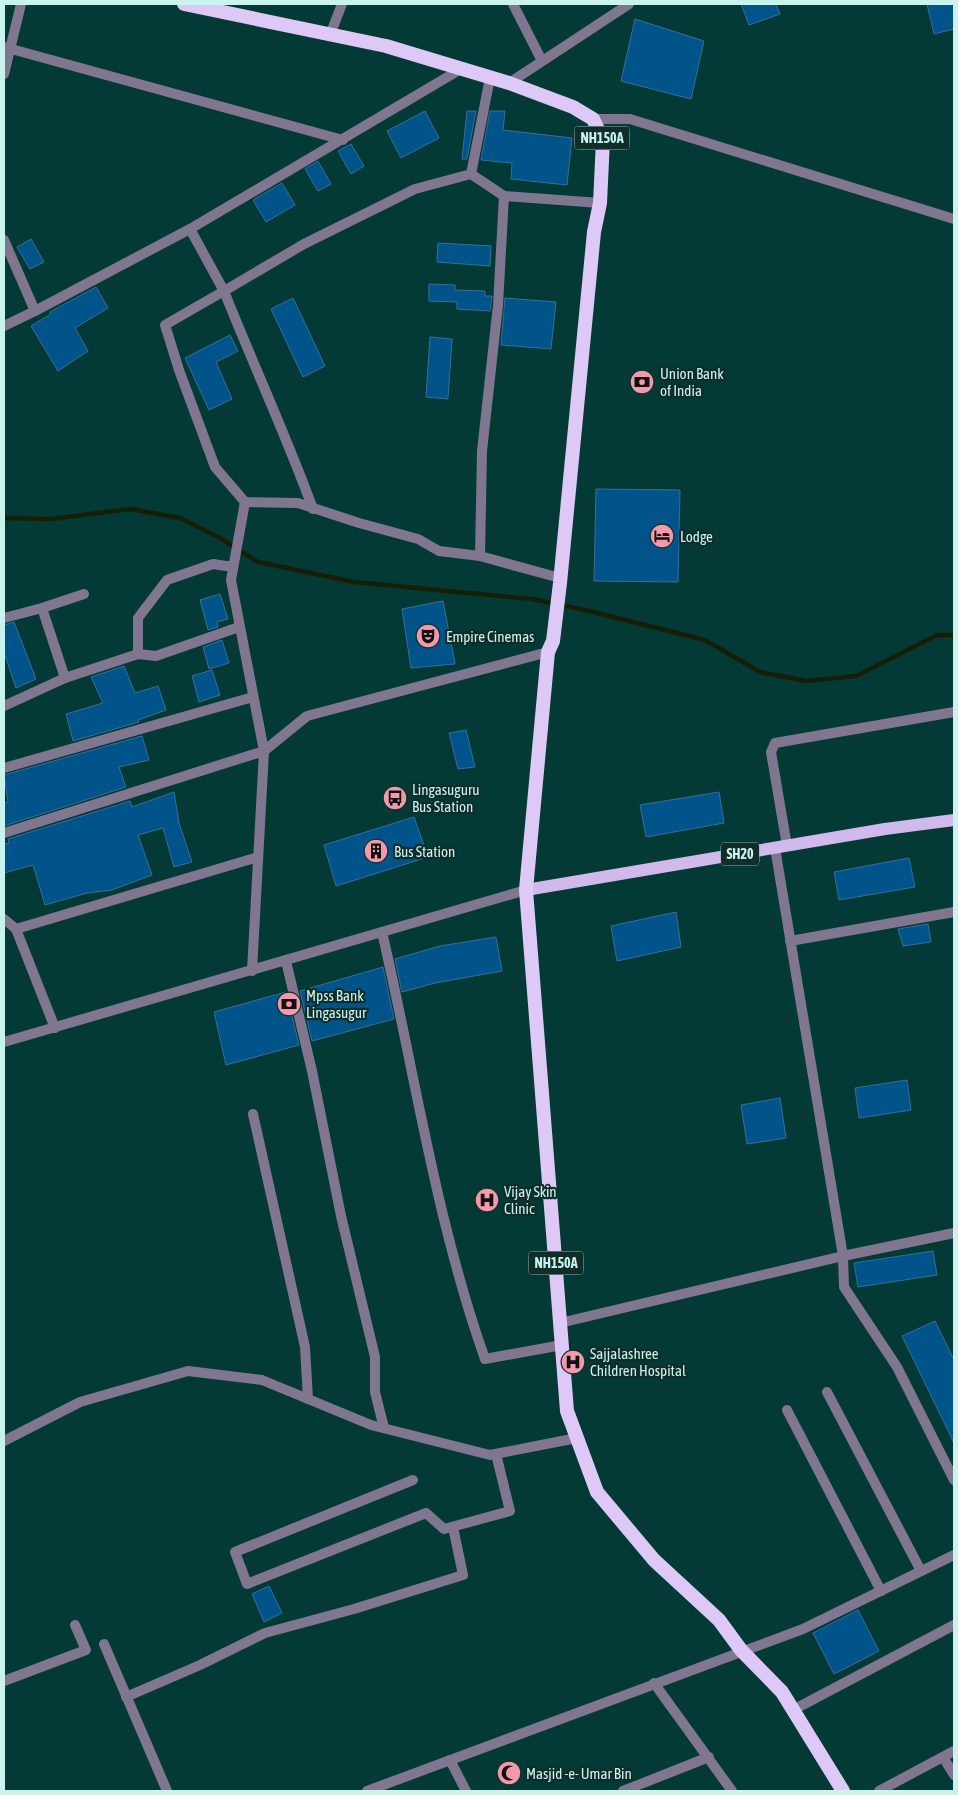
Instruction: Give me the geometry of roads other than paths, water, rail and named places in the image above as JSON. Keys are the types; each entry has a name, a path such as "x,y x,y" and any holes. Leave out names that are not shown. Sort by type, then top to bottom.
{"highway":[{"name":"NH150A","path":"188,4 386,46 509,83 573,107 593,119 603,140 600,203 594,232 560,580 550,646 526,890 567,1411 597,1492 654,1560 719,1620 741,1650 782,1692 843,1791"}],"main road":[{"name":"SH20","path":"526,890 885,829 954,820"}],"street":[{"path":"4,74 7,48 21,4"},
{"path":"330,35 342,4"},
{"path":"513,4 542,61"},
{"path":"509,83 628,4"},
{"path":"7,48 343,140"},
{"path":"4,326 190,229 461,69"},
{"path":"471,174 490,78"},
{"path":"593,119 630,119 954,219"},
{"path":"560,580 480,556 439,551 418,539 298,503 245,502 215,467 179,370 165,326 304,244 415,189 471,174 504,196 600,203"},
{"path":"480,556 482,451 498,305 504,196"},
{"path":"190,229 224,291 252,362 289,442 313,509"},
{"path":"4,240 35,310"},
{"path":"245,502 231,580 264,751 252,971"},
{"path":"138,654 138,618 167,580 213,564 233,567"},
{"path":"4,618 84,594"},
{"path":"42,608 65,678"},
{"path":"4,706 65,678 138,654 156,656 239,627"},
{"path":"4,833 264,751 307,716 550,646"},
{"path":"4,768 253,697"},
{"path":"954,712 775,743 771,752 790,942 843,1256 844,1287 897,1367 954,1480"},
{"path":"16,929 258,857"},
{"path":"4,1042 526,890"},
{"path":"790,942 954,912"},
{"path":"4,919 16,929 55,1028"},
{"path":"382,932 447,1234 468,1311 484,1359 562,1345"},
{"path":"286,961 312,1071 341,1216 375,1357 375,1392 384,1428"},
{"path":"253,1114 304,1347 308,1399"},
{"path":"560,1323 843,1256 954,1233"},
{"path":"4,1441 80,1402 188,1371 262,1380 384,1428 490,1456 576,1438"},
{"path":"827,1392 920,1571"},
{"path":"787,1410 880,1591"},
{"path":"413,1480 235,1552 247,1584 426,1513 444,1529 510,1511 496,1454"},
{"path":"126,1697 200,1665 265,1633 354,1609 463,1575 453,1527"},
{"path":"368,1791 741,1650 802,1629 954,1555"},
{"path":"4,1681 86,1650 75,1625"},
{"path":"793,1710 954,1625"},
{"path":"104,1644 166,1791"},
{"path":"654,1683 732,1791"},
{"path":"879,1791 954,1751"},
{"path":"623,1791 709,1757"},
{"path":"943,1757 954,1775"},
{"path":"450,1760 466,1791"}],"waterway":[{"path":"4,518 50,519 131,509 180,518 220,538 258,562 354,582 532,599 581,609 705,640 760,672 806,681 856,676 937,635 954,635"}],"place":[{"name":"Union Bank of India","path":"642,382"},
{"name":"Lodge","path":"662,536"},
{"name":"Empire Cinemas","path":"428,636"},
{"name":"Lingasuguru Bus Station","path":"395,798"},
{"name":"Bus Station","path":"376,851"},
{"name":"Mpss Bank Lingasugur","path":"289,1004"},
{"name":"Vijay Skin Clinic","path":"487,1200"},
{"name":"Sajjalashree Children Hospital","path":"573,1362"},
{"name":"Masjid -e- Umar Bin","path":"509,1773"}]}
